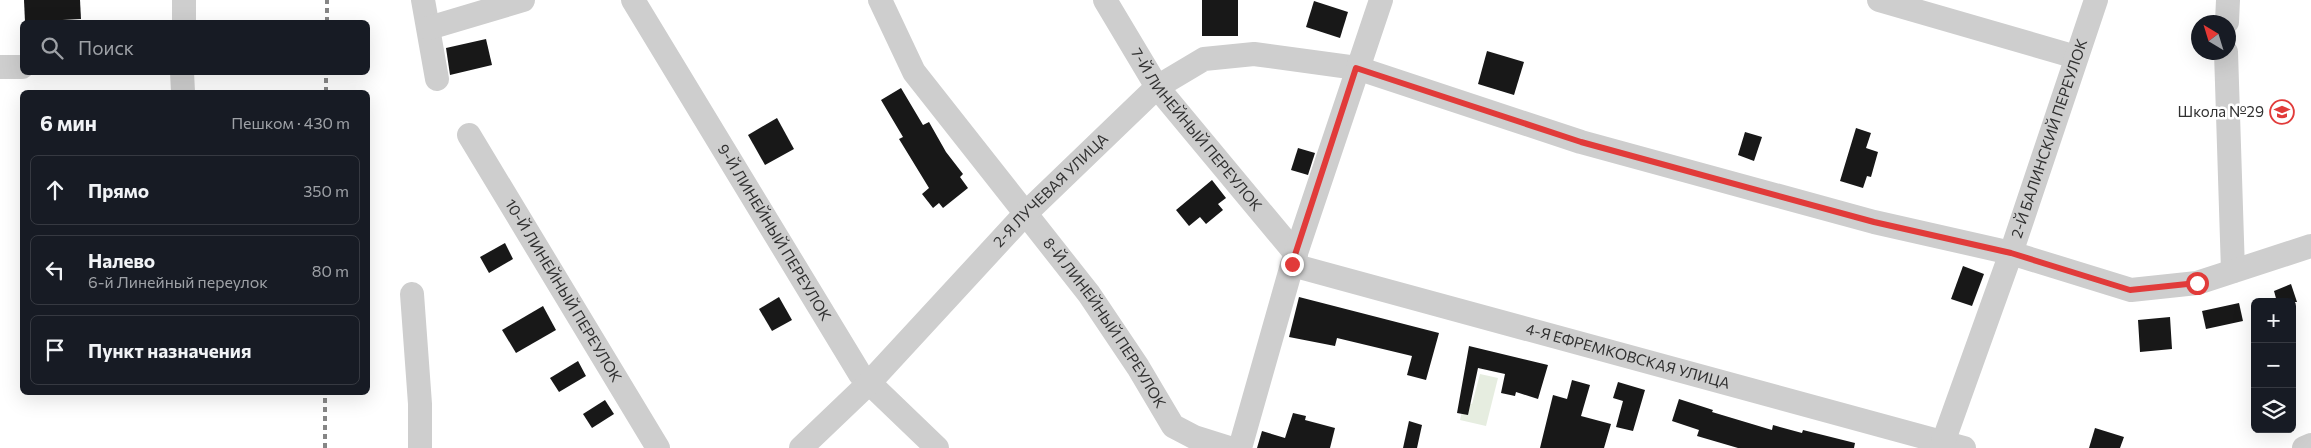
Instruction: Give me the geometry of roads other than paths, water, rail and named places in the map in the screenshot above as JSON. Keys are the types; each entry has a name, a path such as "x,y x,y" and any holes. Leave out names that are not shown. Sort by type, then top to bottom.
{"street":[{"path":"184,0 184,20"},
{"path":"423,0 437,79"},
{"path":"429,28 523,0"},
{"name":"9-Й ЛИНЕЙНЫЙ ПЕРЕУЛОК","path":"633,0 855,366 869,383 937,448"},
{"name":"8-Й ЛИНЕЙНЫЙ ПЕРЕУЛОК","path":"880,0 914,72 1089,294 1138,367 1174,426 1194,437 1230,448"},
{"name":"7-Й ЛИНЕЙНЫЙ ПЕРЕУЛОК","path":"1105,0 1156,87 1294,259"},
{"path":"1240,448 1294,259 1356,68 1381,0"},
{"path":"1880,0 2076,57"},
{"name":"2-Й БАЛИНСКИЙ ПЕРЕУЛОК","path":"1949,446 2011,253 2096,0"},
{"path":"2227,15 2228,0"},
{"name":"2-Я ЛУЧЕВАЯ УЛИЦА","path":"801,448 869,383 1025,214 1156,87 1204,59 1254,54 1356,68 1581,142 1874,222 2011,253 2130,290 2197,283 2311,246"},
{"path":"2226,60 2233,271"},
{"path":"0,67 20,67"},
{"path":"182,75 183,90"},
{"name":"10-Й ЛИНЕЙНЫЙ ПЕРЕУЛОК","path":"468,135 658,448"},
{"name":"4-Я ЕФРЕМКОВСКАЯ УЛИЦА","path":"1294,259 1949,446"},
{"path":"412,294 420,404 420,448"},
{"path":"2304,448 2311,445"}],"railway":[{"path":"327,0 327,20"},
{"path":"326,75 326,90"},
{"path":"325,395 325,448"}],"place":[{"name":"Школа №29","path":"2282,112"}]}
